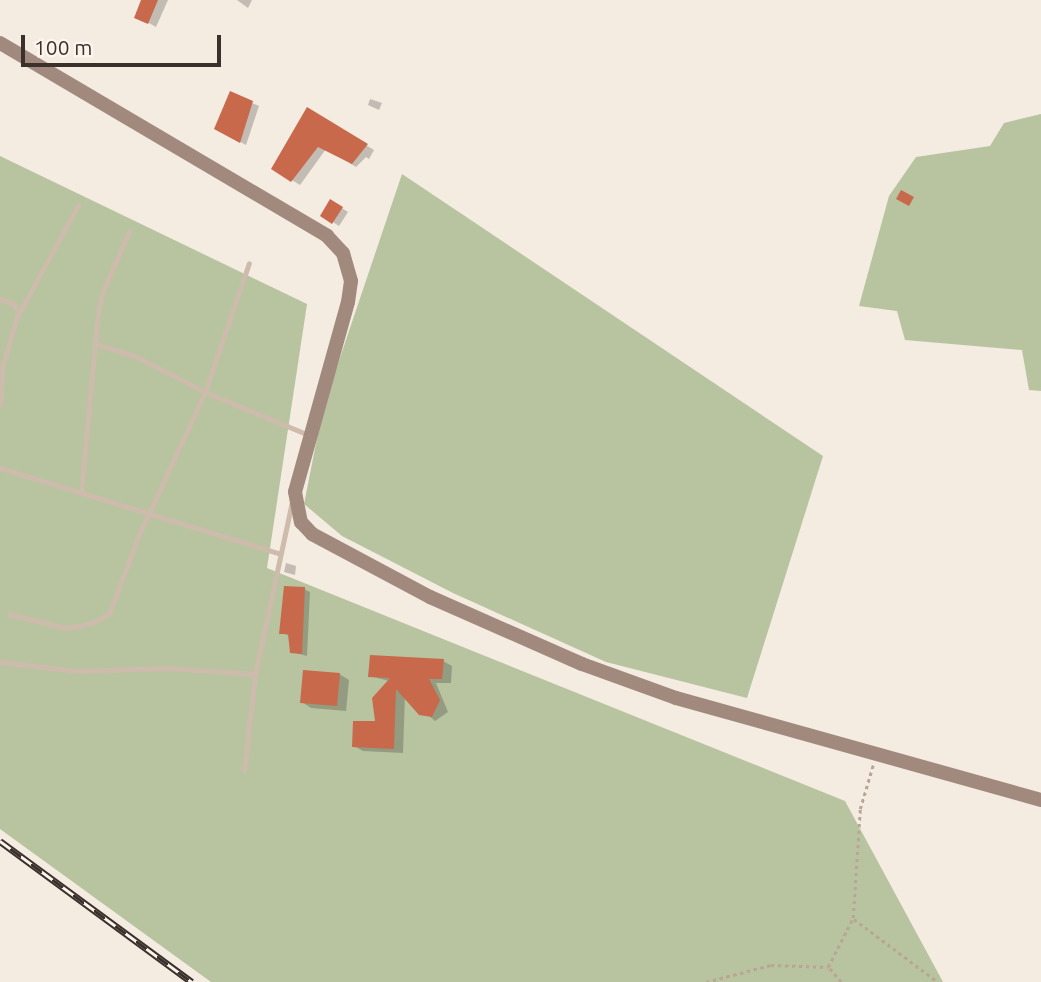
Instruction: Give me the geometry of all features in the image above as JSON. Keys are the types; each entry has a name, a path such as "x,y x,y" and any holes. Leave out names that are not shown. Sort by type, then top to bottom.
{"street":[{"path":"0,43 327,236 342,253 351,281 348,302 295,492 301,522 312,534 430,597 582,664 676,698 787,731 878,751 1041,800"}],"lane":[{"path":"0,404 8,341 19,313 78,205"},
{"path":"81,492 102,293 129,232"},
{"path":"9,614 66,628 89,624 109,614 149,514 205,392 249,263"},
{"path":"0,299 14,304 19,313"},
{"path":"96,344 135,356 205,392 309,435"},
{"path":"0,468 278,552"},
{"path":"244,771 255,674 278,552 295,492"},
{"path":"0,662 77,671 165,668 255,674"}],"path":[{"path":"828,967 853,918 860,809 878,751"},
{"path":"853,918 938,982"},
{"path":"706,982 771,965 828,967 841,982"}],"green space":[{"path":"1041,114 1041,391 1029,390 1022,350 905,340 897,311 859,306 889,196 916,157 990,146 1004,123"},
{"path":"0,156 307,304 267,568 845,801 943,982 211,982 0,829"},
{"path":"402,174 823,456 747,698 606,662 453,593 342,536 304,504 323,408"}],"building":[{"path":"141,0 158,0 148,24 134,18"},
{"path":"230,91 253,101 240,143 214,129"},
{"path":"307,107 368,144 352,164 318,147 291,182 271,169"},
{"path":"901,190 914,197 909,206 896,199"},
{"path":"330,199 343,207 332,224 320,216"},
{"path":"284,586 305,587 302,654 290,653 288,634 279,634"},
{"path":"370,655 444,659 442,679 429,679 440,700 432,717 419,715 396,689 394,749 352,747 353,721 375,721 372,698 390,678 368,677"},
{"path":"303,670 340,673 337,706 300,703"}],"railway":[{"path":"0,841 192,982"}]}
